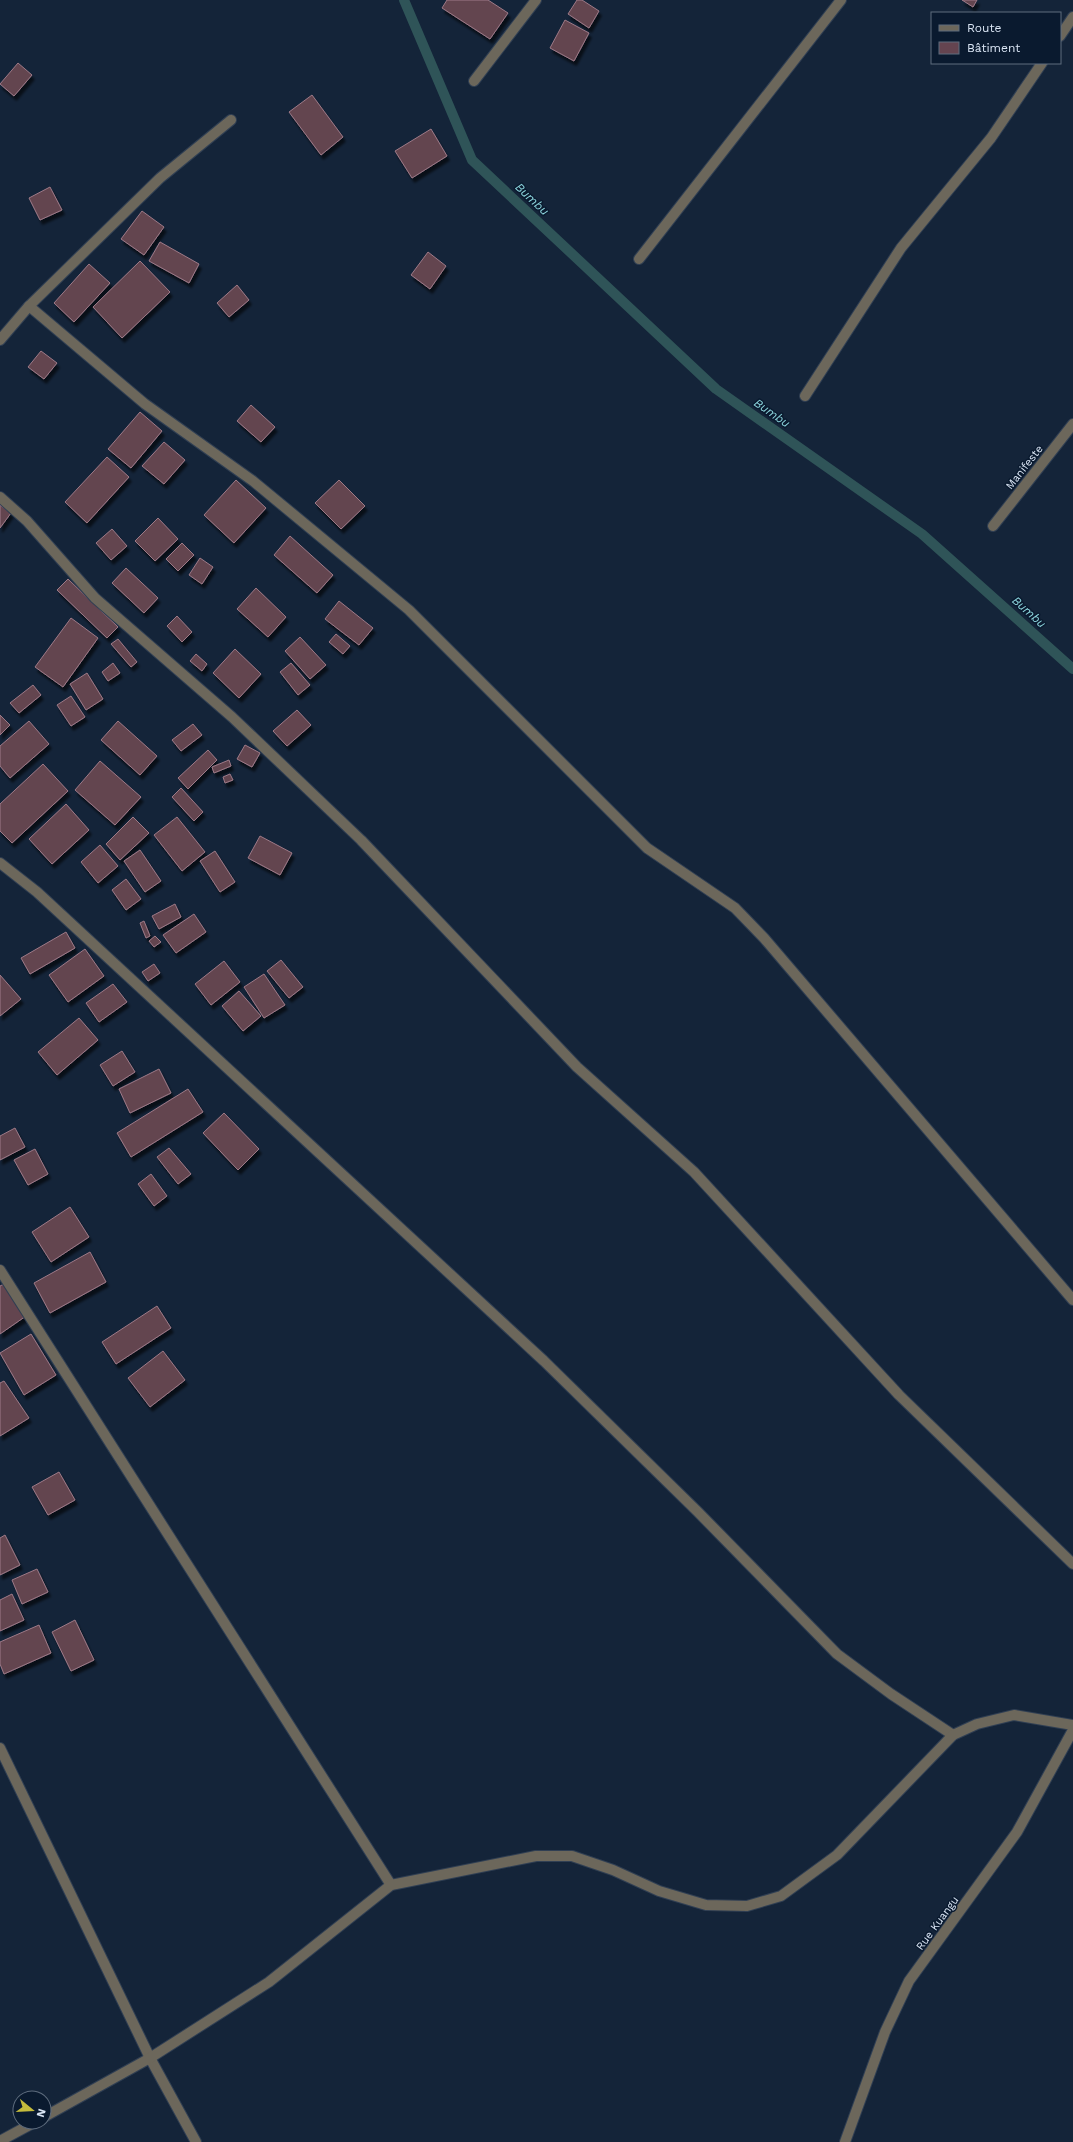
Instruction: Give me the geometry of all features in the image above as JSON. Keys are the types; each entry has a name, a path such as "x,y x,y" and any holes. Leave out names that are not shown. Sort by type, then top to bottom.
{"street":[{"path":"474,82 536,0"},
{"path":"639,259 841,0"},
{"path":"1061,35 1073,17"},
{"path":"805,396 901,248 991,138 1041,64"},
{"path":"0,340 29,306 160,178 231,120"},
{"path":"29,306 145,404 253,481 409,610 647,848 735,908 769,944 1073,1300"},
{"name":"Manifeste","path":"993,526 1073,424"},
{"path":"0,497 27,522 96,598 232,717 361,840 577,1067 694,1172 899,1395 1073,1564"},
{"path":"0,863 49,903 544,1361 698,1512 837,1654 891,1694 953,1735"},
{"path":"0,1270 392,1885"},
{"path":"52,2113 150,2058 269,1982 392,1885 536,1856 572,1856 613,1870 660,1891 706,1905 747,1906 781,1896 837,1855 953,1735 977,1724 1014,1715 1073,1725"},
{"name":"Rue Kuangu","path":"845,2142 886,2032 909,1982 1017,1832 1073,1730"},
{"path":"0,1748 150,2058 196,2142"},
{"path":"0,2141 20,2130"}],"building":[{"path":"447,0 488,0 508,13 490,39 442,8"},
{"path":"577,0 582,0 599,11 589,28 568,14"},
{"path":"962,0 977,0 973,7"},
{"path":"565,20 589,33 574,61 550,48"},
{"path":"18,63 32,75 14,96 0,84"},
{"path":"312,95 343,137 321,155 289,112"},
{"path":"431,129 447,156 412,178 395,151"},
{"path":"50,187 62,210 40,220 29,198"},
{"path":"142,211 164,227 144,255 121,239"},
{"path":"160,242 199,264 189,283 149,261"},
{"path":"428,252 446,266 430,289 411,275"},
{"path":"140,261 170,292 122,338 93,307"},
{"path":"89,264 110,283 74,322 54,303"},
{"path":"237,285 249,300 229,317 217,303"},
{"path":"41,351 57,363 44,379 28,367"},
{"path":"251,405 275,427 261,442 237,421"},
{"path":"140,412 162,431 131,468 108,449"},
{"path":"164,442 185,460 164,484 142,466"},
{"path":"107,457 129,477 87,523 65,502"},
{"path":"236,480 266,508 234,543 204,515"},
{"path":"339,480 365,506 341,529 315,503"},
{"path":"0,505 11,513 0,528"},
{"path":"158,518 178,539 155,561 135,541"},
{"path":"112,529 127,546 111,560 96,543"},
{"path":"290,536 333,575 317,593 274,555"},
{"path":"182,543 194,555 178,571 166,559"},
{"path":"200,558 213,567 202,584 189,575"},
{"path":"126,568 158,598 144,613 112,583"},
{"path":"68,579 118,627 107,638 57,590"},
{"path":"256,588 286,617 268,637 237,609"},
{"path":"339,601 373,628 359,645 325,619"},
{"path":"177,616 192,632 182,642 167,626"},
{"path":"71,618 98,638 63,687 35,667"},
{"path":"336,634 350,646 343,654 329,642"},
{"path":"300,637 326,665 310,679 285,651"},
{"path":"118,639 137,662 131,667 111,644"},
{"path":"235,649 261,674 239,698 213,673"},
{"path":"196,654 207,664 202,671 190,661"},
{"path":"113,663 120,673 108,681 102,672"},
{"path":"291,663 310,685 298,695 280,672"},
{"path":"87,673 103,699 86,710 70,684"},
{"path":"33,685 41,695 19,713 10,703"},
{"path":"71,696 85,717 71,726 57,705"},
{"path":"297,710 311,725 287,746 273,731"},
{"path":"0,715 10,725 0,735"},
{"path":"29,721 49,744 10,778 0,766 0,746"},
{"path":"118,721 157,756 140,775 101,740"},
{"path":"193,724 202,735 181,751 172,740"},
{"path":"245,745 260,753 252,767 237,759"},
{"path":"208,750 217,760 188,789 178,778"},
{"path":"229,760 231,766 214,773 212,767"},
{"path":"100,761 141,797 115,825 75,790"},
{"path":"43,764 68,791 12,843 0,831 0,804"},
{"path":"230,774 233,780 225,783 223,777"},
{"path":"181,788 203,812 194,821 172,797"},
{"path":"66,804 89,830 52,864 29,839"},
{"path":"133,817 149,833 120,860 106,844"},
{"path":"177,817 205,852 182,871 154,835"},
{"path":"260,836 292,853 280,875 248,858"},
{"path":"100,845 118,866 98,883 81,862"},
{"path":"140,850 161,881 145,892 124,861"},
{"path":"215,851 235,882 220,892 200,861"},
{"path":"126,879 141,899 126,910 112,890"},
{"path":"175,904 181,917 159,929 152,916"},
{"path":"194,914 206,932 176,953 163,935"},
{"path":"144,921 150,936 146,938 140,923"},
{"path":"66,932 75,948 30,974 21,958"},
{"path":"155,936 161,942 154,947 149,941"},
{"path":"85,949 104,976 68,1002 49,975"},
{"path":"281,960 303,987 289,998 267,971"},
{"path":"224,961 240,982 211,1005 195,984"},
{"path":"154,964 160,973 148,981 142,972"},
{"path":"264,974 285,1005 264,1018 244,987"},
{"path":"0,975 21,999 0,1016"},
{"path":"113,984 127,1002 99,1022 86,1003"},
{"path":"239,991 261,1016 243,1031 222,1006"},
{"path":"79,1018 98,1040 57,1075 38,1052"},
{"path":"122,1051 135,1072 113,1086 100,1065"},
{"path":"159,1069 171,1093 130,1113 119,1089"},
{"path":"188,1089 203,1112 131,1157 117,1133"},
{"path":"224,1113 259,1149 238,1170 203,1133"},
{"path":"15,1128 25,1147 0,1160 0,1136"},
{"path":"169,1148 191,1174 178,1184 157,1157"},
{"path":"35,1149 48,1174 28,1185 14,1160"},
{"path":"151,1174 167,1196 154,1206 138,1184"},
{"path":"70,1207 89,1237 51,1262 32,1232"},
{"path":"90,1252 106,1282 50,1313 34,1283"},
{"path":"4,1284 26,1316 0,1334 0,1286"},
{"path":"157,1306 171,1328 116,1364 102,1342"},
{"path":"31,1334 56,1375 24,1395 0,1353"},
{"path":"163,1351 185,1380 150,1407 128,1378"},
{"path":"4,1381 29,1418 0,1436 0,1383"},
{"path":"59,1472 75,1500 48,1515 32,1487"},
{"path":"5,1535 20,1565 0,1575 0,1538"},
{"path":"37,1569 48,1592 22,1604 12,1580"},
{"path":"12,1594 24,1620 0,1631 0,1600"},
{"path":"75,1620 94,1660 71,1671 52,1632"},
{"path":"39,1625 51,1653 4,1674 0,1664 0,1642"}],"waterway":[{"name":"Bumbu","path":"404,0 472,160 716,389 922,534 1073,669"}]}
